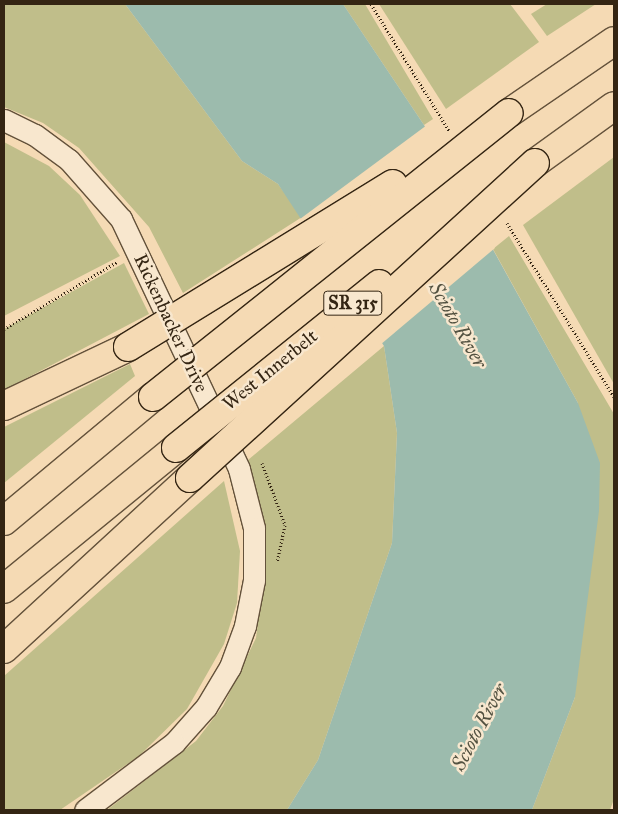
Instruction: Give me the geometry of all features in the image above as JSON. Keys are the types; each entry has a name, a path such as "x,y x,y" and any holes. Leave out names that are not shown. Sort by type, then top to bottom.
{"highway":[{"name":"SR 315","path":"4,521 153,397 509,113 614,41"},
{"name":"West Innerbelt","path":"4,589 176,448 535,164 614,106"},
{"path":"4,406 128,347 509,113"},
{"path":"4,648 535,164"}],"street":[{"name":"Rickenbacker Drive","path":"4,120 35,135 69,160 121,219 239,469 254,528 254,580 245,626 230,666 206,707 174,743 85,810"}],"shaded area":[{"path":"4,4 125,4 242,161 278,184 302,217 183,293 149,227 79,148 43,123 4,107"},
{"path":"343,4 365,4 433,119 424,125"},
{"path":"379,4 510,4 539,42 446,109"},
{"path":"547,4 596,4 547,36 531,14"},
{"path":"4,142 49,166 80,195 120,256 4,316"},
{"path":"614,157 614,384 523,225"},
{"path":"509,236 614,414 614,799 610,810 532,810 575,697 578,403 493,249"},
{"path":"124,263 149,314 4,390 4,329"},
{"path":"384,346 397,433 392,543 318,760 287,810 107,810 196,741 223,706 256,638 266,559 263,517 248,460"},
{"path":"130,364 135,376 4,483 4,427"},
{"path":"224,481 240,551 237,603 224,644 187,709 139,756 60,810 4,810 4,676"}],"water":[{"name":"Scioto River","path":"125,4 343,4 424,125 578,403 600,463 599,511 575,697 532,810 287,810 318,760 392,543 397,433 384,346 278,184 242,161"}],"pier":[{"path":"427,125 495,248 380,345 300,219"}]}
